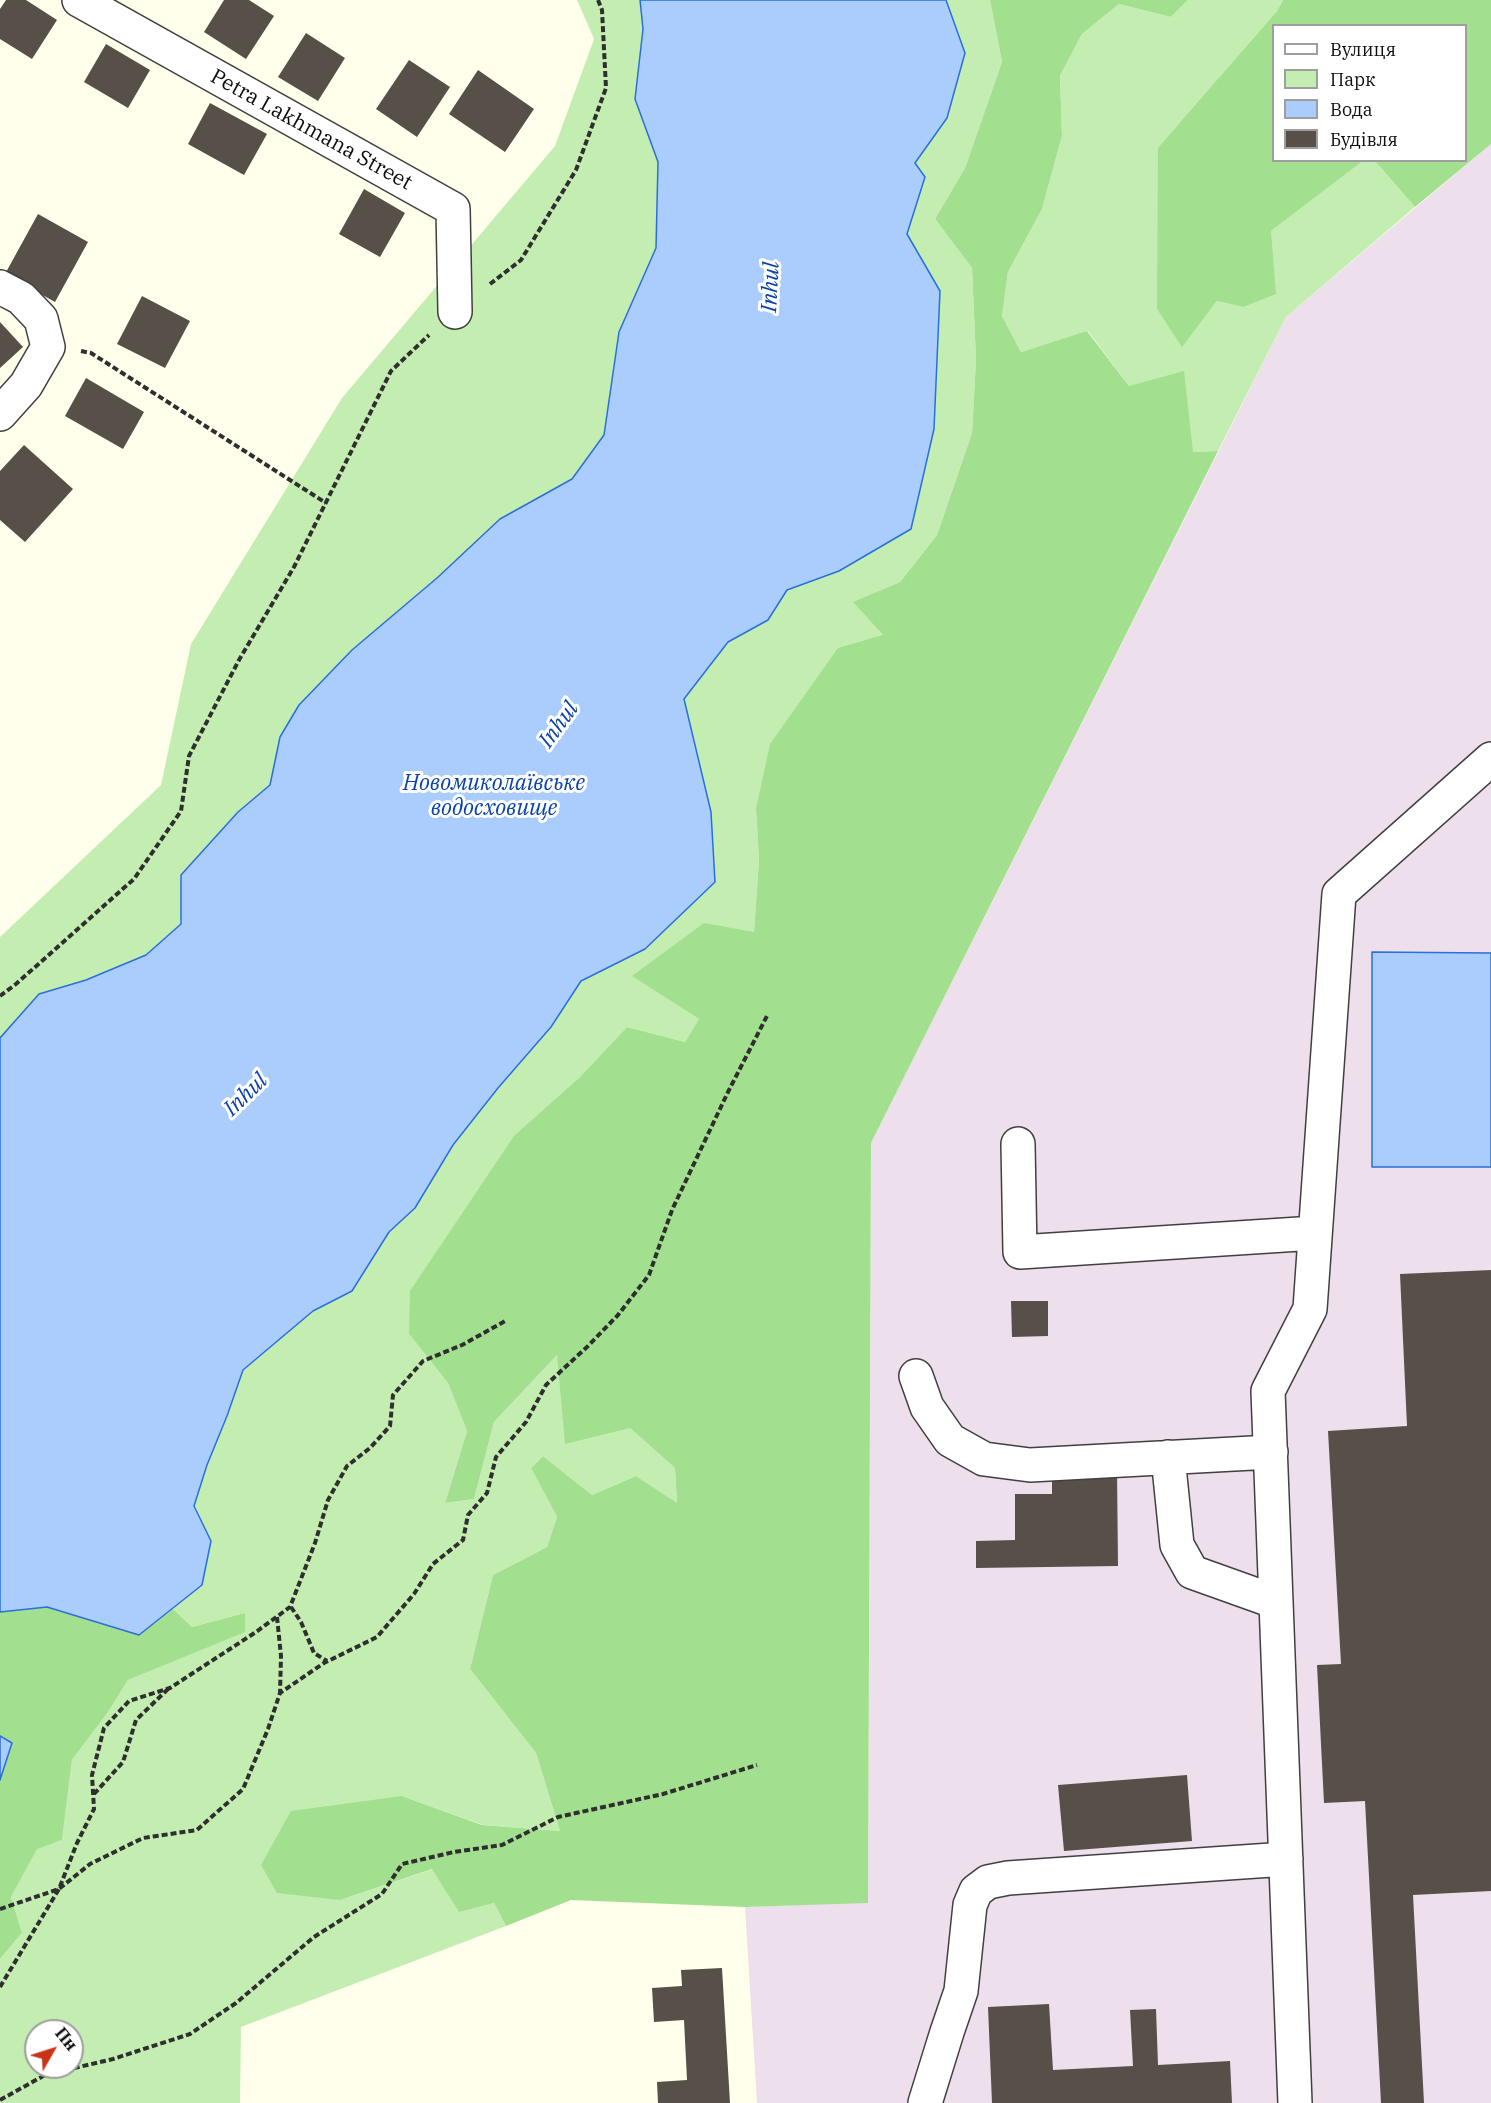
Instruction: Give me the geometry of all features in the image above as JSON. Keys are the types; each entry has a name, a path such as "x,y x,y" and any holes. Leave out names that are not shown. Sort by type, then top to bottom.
{"street":[{"name":"Petra Lakhmana Street","path":"80,0 453,209 455,312"},
{"path":"0,287 21,298 40,319 48,347 26,385 0,414"},
{"path":"1296,2103 1268,1391 1310,1309 1340,894 1491,759"},
{"path":"1018,1144 1020,1252 1315,1233"},
{"path":"916,1376 927,1407 950,1440 984,1459 1030,1465 1271,1452"},
{"path":"1168,1457 1177,1545 1192,1572 1276,1602"},
{"path":"926,2103 946,2032 962,1991 970,1905 976,1891 988,1882 1008,1878 1286,1859"}],"path":[{"path":"0,996 134,879 181,811 189,756 239,660 294,567 392,371 455,312 521,260 576,170 606,88 602,10 598,0"},
{"path":"48,347 91,353 326,503"},
{"path":"280,1693 327,1662 377,1637 414,1594 433,1564 463,1540 468,1515 487,1493 496,1457 526,1422 546,1384 618,1315 649,1275 672,1210 768,1014"},
{"path":"93,1794 123,1762 136,1720 170,1688 290,1606 315,1543 328,1500 347,1466 370,1448 390,1426 393,1395 423,1361 462,1345 507,1320"},
{"path":"290,1606 302,1622 314,1653 327,1662"},
{"path":"0,1909 59,1889 90,1864 143,1838 197,1830 243,1789 280,1693 281,1656 277,1617"},
{"path":"0,1987 59,1889 77,1843 94,1809 92,1775 104,1728 129,1701 170,1688"},
{"path":"0,2100 45,2075 113,2058 190,2034 236,2003 314,1937 382,1894 402,1864 454,1852 502,1845 558,1817 663,1794 757,1765"}],"shaded area":[{"path":"1491,144 1491,2103 757,2103 745,1907 868,1902 871,1143 1286,317"}],"green space":[{"path":"577,0 640,0 643,29 635,99 658,162 656,248 619,332 604,435 572,479 500,519 437,578 352,650 299,705 280,737 270,785 238,812 181,875 181,924 146,955 86,980 39,994 0,1038 0,937 161,785 191,644 342,398 555,146 594,39"},
{"path":"946,0 990,0 1002,62 965,168 935,219 972,268 976,360 972,433 937,535 900,582 854,602 883,635 756,809 759,860 754,932 633,976 699,1019 685,1042 627,1027 578,1079 409,1334 448,1383 467,1431 445,1503 474,1499 494,1422 557,1355 630,1428 675,1468 677,1504 636,1476 592,1495 543,1456 531,1468 557,1517 547,1547 493,1575 470,1669 536,1753 560,1831 483,1825 402,1796 340,1900 433,1869 459,1911 494,1903 506,1926 241,2027 240,2103 0,2103 0,1959 22,1933 11,1897 37,1848 62,1840 72,1760 108,1712 128,1680 245,1631 245,1613 192,1627 173,1609 202,1585 211,1541 194,1506 242,1370 313,1311 352,1291 389,1232 415,1208 453,1145 551,1027 581,980 645,949 711,812 684,699 728,642 768,620 787,590 839,571 934,429 940,292 906,234 925,177 915,163 947,118 965,54"},
{"path":"990,0 1188,0 1171,17 1119,4 1082,34 1060,76 1062,136 1042,209 1008,272 1002,316 1021,352 1087,331 1129,386 1184,371 1193,452 1218,451 871,1143 868,1903 745,1907 571,1900 506,1926 494,1903 459,1912 432,1869 340,1900 277,1893 261,1865 291,1811 402,1796 482,1825 560,1831 536,1753 470,1669 493,1575 547,1547 557,1517 531,1468 543,1456 592,1495 636,1476 677,1503 675,1468 630,1428 565,1444 557,1355 494,1422 474,1499 445,1503 467,1431 448,1383 409,1334 410,1291 514,1136 578,1079 627,1027 685,1042 699,1019 632,976 704,923 754,932 759,860 756,809 770,744 838,648 883,635 853,602 900,582 937,535 972,433 976,360 972,268 935,219 965,168 1002,62"},
{"path":"1188,0 1283,0 1277,11 1220,77 1182,346 1217,301 1243,307 1271,231 1362,162 1376,162 1415,207 1286,317 1218,451 1193,452 1129,386 1088,331 1021,352 1002,316 1008,272 1042,209 1062,136 1060,76 1082,34 1119,4 1171,17"},
{"path":"1283,0 1491,0 1491,144 1415,207 1376,162 1467,162 1467,24 1272,24 1272,162 1362,162 1271,231 1276,294 1243,307 1217,301 1182,347 1157,309 1158,148 1277,11"},
{"path":"47,1607 139,1635 173,1609 192,1627 245,1613 245,1632 128,1680 108,1712 72,1760 62,1840 37,1849 11,1897 22,1933 0,1959 0,1780 12,1744 0,1736 0,1612"}],"water":[{"name":"Новомиколаївське водосховище","path":"640,0 946,0 965,53 947,118 915,163 925,177 907,234 940,291 934,429 911,529 839,571 787,590 768,620 728,642 684,699 711,812 715,882 645,949 581,981 551,1027 453,1145 415,1208 389,1232 352,1291 313,1311 243,1370 194,1506 211,1541 202,1585 139,1635 47,1607 0,1612 0,1038 39,994 86,980 146,955 181,924 181,875 238,812 270,785 280,737 299,705 352,650 437,578 500,519 572,479 604,435 619,332 656,248 658,162 635,99 643,29"},
{"path":"1372,952 1491,953 1491,1167 1372,1167"},
{"path":"0,1736 12,1743 0,1780"}],"building":[{"path":"6,0 26,0 57,20 32,59 0,39 0,9"},
{"path":"224,0 249,0 274,16 246,59 204,32"},
{"path":"306,33 345,58 318,101 278,77"},
{"path":"106,44 150,70 128,108 84,82"},
{"path":"409,60 450,87 417,137 376,109"},
{"path":"478,70 534,109 505,152 449,114"},
{"path":"210,103 267,134 244,175 188,144"},
{"path":"364,189 405,213 380,257 339,234"},
{"path":"38,214 88,242 55,302 5,274"},
{"path":"142,296 190,321 165,368 117,344"},
{"path":"0,322 23,347 0,368"},
{"path":"86,378 144,412 123,449 65,416"},
{"path":"24,445 73,489 25,542 0,520 0,471"},
{"path":"1491,1270 1491,1891 1413,1895 1424,2103 1381,2103 1365,1801 1324,1803 1317,1665 1341,1664 1328,1431 1407,1426 1400,1274"},
{"path":"1011,1301 1048,1301 1048,1336 1012,1337"},
{"path":"1117,1470 1118,1566 976,1568 976,1541 1015,1540 1015,1494 1052,1494 1052,1471"},
{"path":"1187,1775 1192,1841 1064,1851 1058,1785"},
{"path":"722,1968 730,2103 658,2103 657,2082 687,2080 684,2020 654,2022 652,1988 682,1986 681,1970"},
{"path":"1049,2004 1053,2070 1133,2066 1130,2010 1156,2009 1158,2065 1230,2061 1232,2103 992,2103 988,2007"}],"water label":[{"name":"Inhul","path":"771,287"},
{"name":"Inhul","path":"559,725"},
{"name":"Inhul","path":"246,1095"}]}
